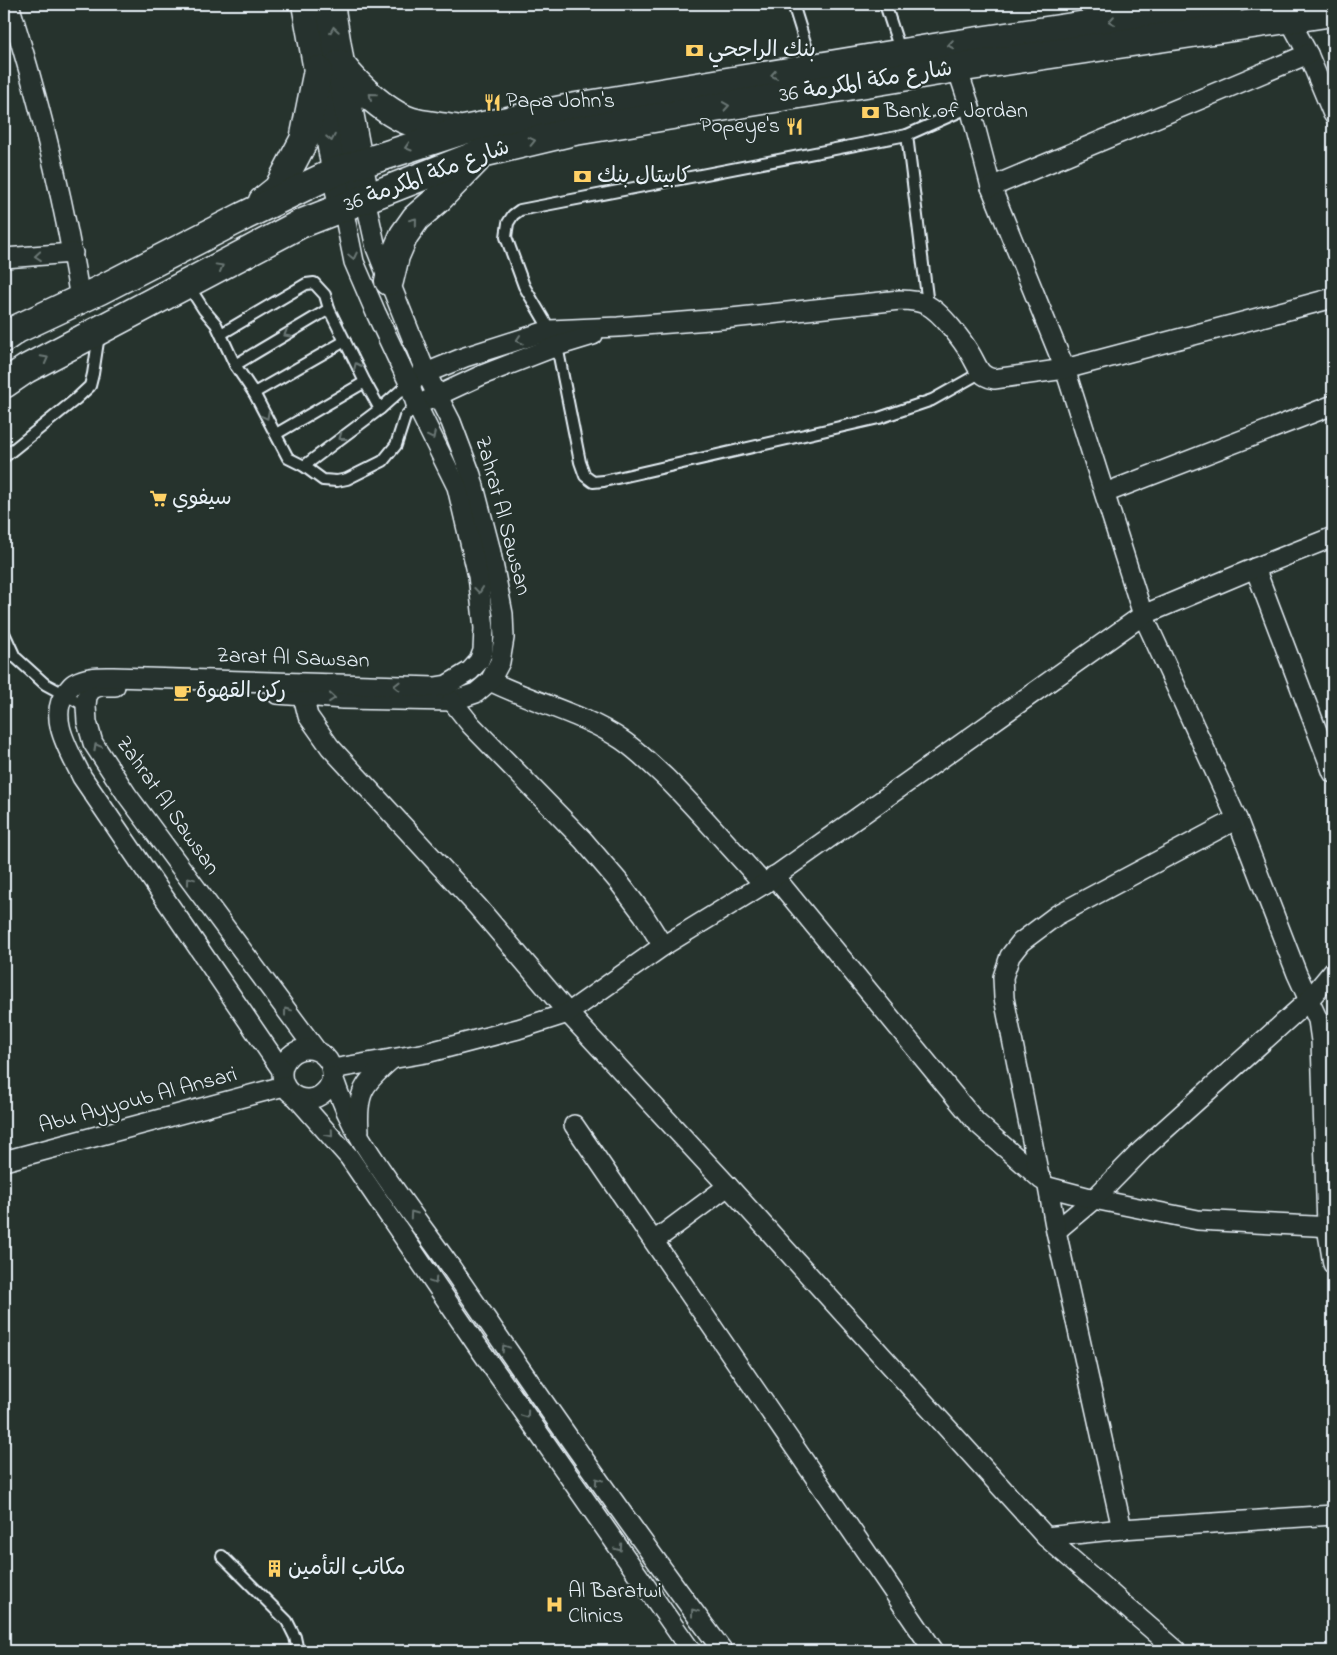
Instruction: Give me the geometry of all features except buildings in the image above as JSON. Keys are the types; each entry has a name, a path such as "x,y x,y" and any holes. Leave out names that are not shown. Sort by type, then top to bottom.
{"main road":[{"path":"306,4 329,67 354,203"},
{"path":"244,216 278,189 292,166 304,140 329,67 330,4"},
{"name":"شارع مكة المكرمة 36","path":"4,338 17,329 100,290 244,216 348,167 464,130 576,107 901,54 1229,4"},
{"name":"شارع مكة المكرمة 36","path":"4,384 26,369 300,224 482,153 575,131 957,68 1333,12"},
{"path":"329,67 362,88 398,116 415,123 464,130"},
{"path":"389,282 395,256 404,235 416,218 438,199 482,153"}],"street":[{"path":"9,4 31,73 73,253 80,299"},
{"path":"1289,19 1308,54 1333,114"},
{"path":"991,187 1308,54"},
{"path":"957,68 970,107 991,187 1065,369 1143,615 1238,819 1297,974 1318,1020 1321,1041 1333,1264"},
{"name":"Zahrat Al Sawsan","path":"316,1050 127,795 94,744 87,722 86,706 87,696 92,689 100,686 303,689 343,699 452,702 476,693 490,680 500,662 504,638 503,614 490,548 471,475 451,422 426,373 376,248 354,203"},
{"name":"Zarat Al Sawsan","path":"64,695 74,683 88,678 113,676 303,689 435,687 447,685 458,679 479,661 483,651 484,628 478,576 457,487 416,404 409,383 354,262 354,203"},
{"path":"4,258 73,253"},
{"path":"409,383 426,373 465,357 554,338 618,327 722,319 900,300 913,300 928,305 946,322 970,354 980,373 986,378 994,379 1065,369 1333,298"},
{"path":"416,404 438,397 554,338"},
{"path":"1105,493 1333,405"},
{"path":"332,1074 392,1059 426,1053 518,1029 568,1013 663,946 769,880 1143,615 1333,538"},
{"path":"1255,568 1333,774"},
{"path":"490,680 512,692 599,727 622,740 648,761 769,880 976,1122 1044,1182 1094,1199 1198,1220 1330,1227"},
{"path":"303,689 308,716 330,747 477,906 568,1013 728,1186 1046,1537 1177,1651"},
{"path":"64,695 59,708 61,734 82,776 288,1084 349,1157 477,1345 691,1651"},
{"path":"452,702 471,725 583,840 643,914 663,946"},
{"path":"1122,1529 1004,998 1003,977 1010,956 1021,942 1057,915 1238,819"},
{"path":"1056,1231 1094,1199 1142,1150 1309,1000 1333,971"},
{"path":"332,1074 329,1087 323,1093 315,1098 306,1099 288,1084 284,1060 298,1049 307,1048 323,1054 329,1061 332,1074 360,1137 650,1554 723,1651"},
{"path":"360,1137 358,1119 362,1091 367,1082 392,1059"},
{"name":"Abu Ayyoub Al Ansari","path":"4,1161 288,1084"},
{"path":"574,1125 934,1651"},
{"path":"654,1241 728,1186"},
{"path":"1046,1537 1122,1529 1333,1515"}],"lane":[{"path":"793,4 813,69"},
{"path":"885,4 901,54"},
{"path":"970,107 907,135 520,210 513,215 508,223 506,237 524,286 554,338 580,462 585,476 593,482 879,418 932,400 980,373"},
{"path":"907,135 928,305"},
{"path":"188,284 204,310 216,324 235,365 254,393 288,458 304,466 323,480 336,481 347,479 383,461 396,445 405,417 416,404"},
{"path":"221,334 306,284 317,284 324,295 364,382 380,408"},
{"path":"235,365 329,309"},
{"path":"4,457 76,400 90,386 94,374 99,331"},
{"path":"254,393 345,341"},
{"path":"276,434 364,382"},
{"path":"304,466 380,408 409,383"},
{"path":"4,633 15,658 45,684 86,706"},
{"path":"222,1556 287,1621 295,1637 298,1651"}],"place":[{"name":"بنك الراجحي","path":"694,51"},
{"name":"Papa John's","path":"492,102"},
{"name":"Bank of Jordan","path":"870,112"},
{"name":"Popeye's","path":"794,127"},
{"name":"كابيتال بنك","path":"583,177"},
{"name":"سيفوي","path":"158,499"},
{"name":"ركن القهوة","path":"182,692"},
{"name":"مكاتب التأمين","path":"274,1569"},
{"name":"Al Baratwi Clinics","path":"554,1605"}]}
